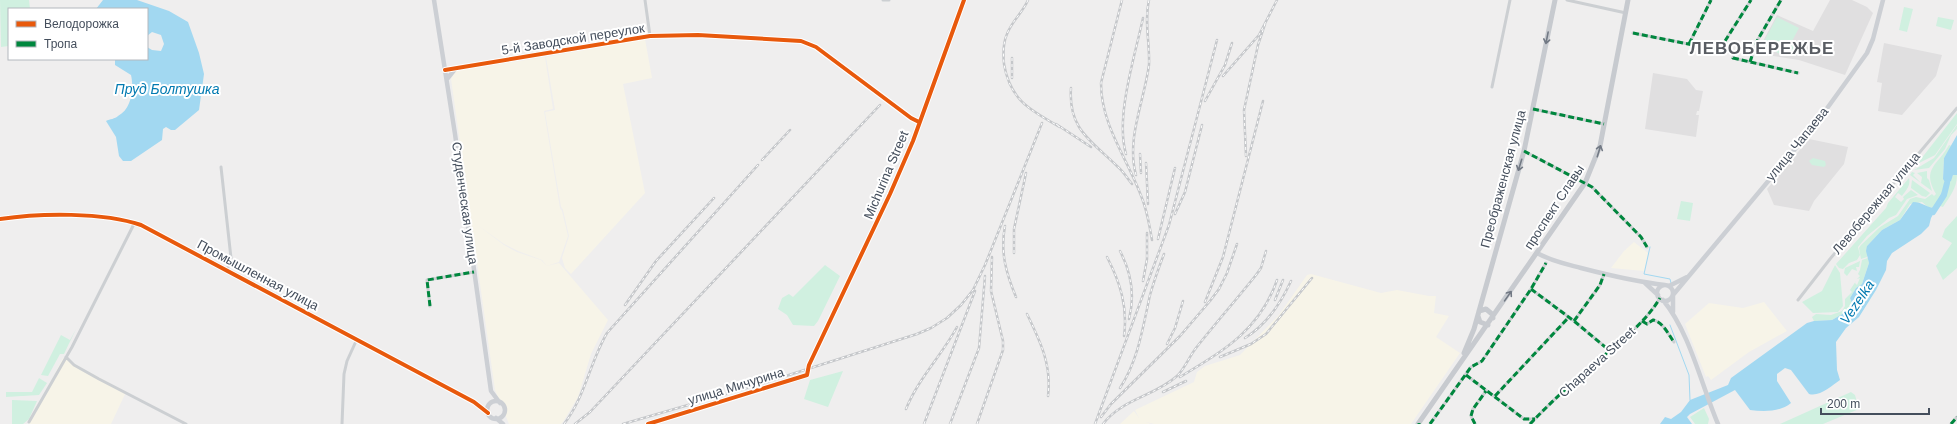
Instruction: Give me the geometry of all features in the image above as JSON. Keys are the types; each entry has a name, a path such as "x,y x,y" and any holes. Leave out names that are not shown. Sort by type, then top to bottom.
{"main road":[{"name":"Преображенская улица","path":"1462,360 1478,312 1524,151 1555,0"},
{"name":"проспект Славы","path":"1462,360 1488,325 1585,183 1596,161 1628,0"},
{"path":"1488,325 1480,322 1478,312 1486,309 1492,314 1492,318"},
{"path":"1419,424 1462,360"}],"street":[{"name":"Студенческая улица","path":"434,0 491,391 500,403"},
{"path":"645,0 650,36"},
{"path":"883,1 889,0"},
{"name":"Michurina Street","path":"648,424 807,375 809,365 890,194 919,122 964,0"},
{"path":"1492,87 1510,0"},
{"path":"1568,0 1626,13"},
{"path":"1689,44 1711,0"},
{"path":"1726,40 1751,0"},
{"path":"1750,62 1757,41 1781,0"},
{"name":"улица Чапаева","path":"1673,295 1815,125 1867,53 1873,39 1883,0"},
{"path":"1633,33 1734,52 1733,58 1798,73"},
{"name":"5-й Заводской переулок","path":"445,70 650,36 698,35 801,41 816,47 911,118 919,122"},
{"path":"446,79 455,69"},
{"name":"Левобережная улица","path":"1798,300 1830,259 1957,108"},
{"path":"1533,109 1604,124"},
{"path":"1524,151 1592,187 1641,237 1647,247"},
{"path":"221,167 231,258 227,270"},
{"name":"Промышленная улица","path":"0,219 36,214 117,219 135,222 478,404 488,413"},
{"path":"29,422 66,357 135,222"},
{"path":"1537,254 1547,259 1604,274 1645,283 1667,285 1672,289 1673,312"},
{"path":"1430,424 1471,367 1482,361 1531,289 1546,264"},
{"path":"430,306 427,280 474,272"},
{"path":"1574,321 1600,285 1604,274"},
{"name":"улица Чапаева","path":"1667,285 1689,276"},
{"path":"1645,283 1673,312 1718,424"},
{"path":"1660,298 1659,288 1667,285"},
{"path":"1531,289 1568,316 1610,351"},
{"path":"1660,298 1670,299 1673,295"},
{"name":"Chapaeva Street","path":"1530,424 1623,341 1642,321 1660,298"},
{"path":"1495,396 1568,316"},
{"path":"1642,321 1647,324 1653,320 1656,321 1663,326 1674,342"},
{"path":"342,424 344,374 347,360 357,339"},
{"path":"66,357 74,365 186,424"},
{"path":"1466,375 1524,419 1535,419"},
{"path":"491,391 488,413 503,424"},
{"path":"1475,424 1471,416 1473,409 1486,391"},
{"path":"478,404 489,404 495,401 500,403 505,408 503,424"},
{"path":"496,418 504,415"},
{"path":"1950,424 1957,417"},
{"path":"1524,419 1525,424"}],"shaded area":[{"path":"1830,0 1852,0 1867,7 1873,13 1845,75 1799,60 1760,54 1761,45 1777,15 1813,31"},
{"path":"645,39 652,78 623,84 645,193 571,274 565,268 562,258 569,236 561,207 545,112 555,110 546,57"},
{"path":"1884,43 1942,55 1936,76 1902,115 1878,111 1882,83 1877,82"},
{"path":"545,57 553,109 544,111 560,208 568,236 559,262 547,266 559,263 608,320 591,354 578,397 563,422 561,424 509,424 495,390 451,79 456,71","holes":["476,224 504,244 542,260 547,266 541,260 517,252 504,245"]},
{"path":"1653,73 1687,79 1696,90 1703,91 1699,111 1697,111 1696,115 1699,115 1696,137 1645,129"},
{"path":"1809,139 1848,147 1844,164 1814,201 1809,211 1774,205 1767,189"},
{"path":"1634,242 1648,253 1644,271 1611,268 1624,251"},
{"path":"1311,274 1381,293 1397,290 1436,296 1434,313 1449,316 1436,337 1460,353 1411,424 1154,424 1146,422 1151,424 1120,424 1134,411 1139,418 1135,410 1194,382 1197,372 1205,366 1240,355 1279,315 1307,275"},
{"path":"1764,302 1787,331 1749,352 1711,380 1708,376 1706,377 1685,324 1709,303 1743,308"},
{"path":"63,358 126,392 111,424 29,424"}],"green space":[{"path":"0,0 29,0 30,8 8,8 8,46 1,47"},
{"path":"1904,7 1913,9 1907,32 1899,30"},
{"path":"1777,17 1799,28 1791,43 1794,46 1794,52 1789,56 1782,55 1762,45"},
{"path":"1938,17 1954,20 1951,30 1936,26"},
{"path":"1957,113 1957,124 1935,155 1917,164"},
{"path":"1957,125 1957,129 1951,135 1945,149 1929,168 1914,170 1934,158"},
{"path":"1949,145 1952,146 1944,158 1943,179 1946,184 1934,208 1928,207 1922,202 1910,204 1900,220 1882,230 1867,246 1867,257 1861,259 1859,248 1861,245 1880,227 1898,216 1910,199 1916,197 1925,199 1932,194 1934,196 1936,194 1930,179 1931,173"},
{"path":"1813,158 1825,161 1826,165 1824,167 1812,165 1809,161"},
{"path":"1927,171 1927,178 1932,191 1921,183 1922,177 1917,173"},
{"path":"1912,172 1915,173 1913,175 1921,183 1910,175"},
{"path":"1953,175 1957,175 1957,180 1953,192 1943,207 1937,205 1944,195"},
{"path":"1909,178 1909,186 1902,196 1898,193 1895,197 1901,202 1904,199 1903,197 1911,190 1918,195 1907,199 1896,215 1889,218 1867,236 1858,247 1860,255 1857,260 1849,263 1843,269 1839,268 1836,264 1886,208 1888,203"},
{"path":"1912,180 1930,193 1926,197 1922,196 1911,188"},
{"path":"1681,201 1693,203 1690,221 1677,219"},
{"path":"1957,216 1957,268 1943,280 1936,266 1952,243 1942,237 1945,229"},
{"path":"1868,258 1869,263 1862,284 1856,288 1850,298 1852,303 1851,309 1832,320 1814,321 1812,317 1816,314 1831,315 1842,311 1845,306 1845,299 1852,292 1850,290 1856,281 1855,283 1857,285 1860,278 1857,279 1860,276 1858,274 1862,260"},
{"path":"1860,261 1859,267 1856,267 1857,271 1852,269 1847,276 1844,273 1845,268"},
{"path":"825,265 840,276 818,321 814,326 793,325 787,315 778,309 782,298 789,294 793,297"},
{"path":"1835,265 1840,273 1843,306 1838,312 1813,313 1802,302 1822,291"},
{"path":"76,329 64,354 60,354 48,376 41,375 61,335 70,340"},
{"path":"843,371 828,407 804,399 810,380"},
{"path":"39,378 47,383 39,395 6,397 6,392 32,392"},
{"path":"1851,392 1855,395 1859,409 1823,424 1780,424"},
{"path":"12,400 37,401 29,419 23,424 12,424"},
{"path":"1704,408 1709,419 1708,424 1695,424 1690,417"}],"water":[{"name":"Пруд Болтушка","path":"103,0 137,0 169,11 188,22 199,53 204,74 199,110 175,130 171,130 166,127 163,129 162,140 131,161 123,161 119,156 116,137 106,121 123,113 129,103 132,92 131,75 115,65 115,60 148,60 148,48 152,50 161,51 164,44 161,35 152,32 148,35 148,8 97,8"},
{"path":"1957,135 1957,175 1953,175 1951,181 1947,184 1944,195 1931,218 1929,226 1921,234 1892,253 1887,261 1886,270 1876,290 1859,317 1846,328 1836,342 1837,370 1840,380 1829,388 1813,395 1809,394 1791,370 1785,368 1777,374 1777,381 1791,403 1787,406 1777,410 1750,410 1735,390 1690,414 1687,417 1692,424 1660,424 1665,417 1671,419 1681,412 1690,400 1728,385 1731,378 1807,323 1832,320 1851,309 1852,303 1850,298 1856,288 1862,284 1869,263 1866,251 1867,246 1882,230 1900,220 1913,202 1934,208 1946,184 1943,179 1944,158"}],"waterway":[{"name":"Vezelka","path":"1933,212 1944,195 1947,183"},
{"path":"1650,247 1644,274 1670,279 1671,283"},
{"path":"1670,325 1689,375 1690,400"}],"railway":[{"path":"1028,0 1009,29 1006,37 1003,56 1007,76 1011,87 1023,103 1039,115 1060,127"},
{"path":"1122,0 1101,83 1102,99 1111,130 1132,174 1144,204 1152,240"},
{"path":"1136,175 1133,161 1134,134 1149,65 1147,24 1149,0"},
{"path":"1223,76 1259,35 1277,0"},
{"path":"1126,154 1123,139 1124,105 1143,18"},
{"path":"1246,156 1244,110 1258,45 1265,24"},
{"path":"1095,424 1169,225 1217,40"},
{"path":"1205,101 1225,65 1232,43"},
{"path":"1012,58 1012,78"},
{"path":"1071,88 1073,114 1078,125 1091,142 1120,169 1132,184"},
{"path":"1205,302 1223,257 1263,101"},
{"path":"575,424 590,412 880,105"},
{"path":"623,424 767,382 917,334 931,328 947,318 961,305 973,290 985,265 1042,123"},
{"path":"1056,124 1091,147"},
{"path":"1175,214 1185,192 1202,125"},
{"path":"762,160 790,130"},
{"path":"1140,154 1141,173"},
{"path":"1146,163 1148,204"},
{"path":"564,424 577,402 607,333 758,165"},
{"path":"1158,239 1175,168"},
{"path":"1014,253 1014,229 1026,173"},
{"path":"625,305 656,261 714,198"},
{"path":"1005,226 1003,245 1005,262 1009,279 1016,297"},
{"path":"1143,281 1147,259 1147,233"},
{"path":"1101,417 1111,404 1180,336 1210,301 1219,289 1227,273 1237,244"},
{"path":"1120,251 1127,267 1131,284 1132,302 1129,319"},
{"path":"1103,424 1119,409 1168,383 1177,376 1196,348 1261,268 1266,251"},
{"path":"1120,388 1136,355 1150,295 1164,254"},
{"path":"977,424 1003,350 1003,341 991,291 992,257"},
{"path":"1107,257 1116,276 1122,295 1125,315 1124,336"},
{"path":"950,424 979,348 985,276"},
{"path":"1220,357 1251,344 1266,334 1312,278"},
{"path":"1180,377 1211,358 1238,338 1261,313 1277,280"},
{"path":"1275,300 1283,280"},
{"path":"1245,338 1260,327 1272,313 1283,297 1291,281"},
{"path":"924,424 975,291"},
{"path":"1167,344 1175,328 1183,301"},
{"path":"1027,314 1047,364 1049,385 1048,396"},
{"path":"906,409 923,377 957,327"},
{"path":"1163,392 1186,381"}],"marked path":[{"path":"1689,44 1711,0"},
{"path":"1725,41 1751,0"},
{"path":"1750,62 1757,41 1781,0"},
{"path":"1633,33 1734,53 1733,58 1798,73"},
{"path":"1533,109 1604,124"},
{"path":"1524,151 1592,187 1641,237 1647,247"},
{"path":"1430,424 1471,367 1482,361 1531,289 1546,263"},
{"path":"430,306 427,280 474,272"},
{"path":"1574,321 1600,285 1604,274"},
{"path":"1531,289 1574,321 1610,351"},
{"path":"1530,424 1573,382 1632,331 1647,316 1660,298"},
{"path":"1495,396 1569,317"},
{"path":"1642,321 1647,324 1653,320 1657,321 1674,342"},
{"path":"1466,375 1524,419 1535,419"},
{"path":"1475,424 1471,416 1473,409 1486,391"},
{"path":"1951,424 1957,417"}],"cycle path":[{"name":"улица Мичурина","path":"648,424 807,375 809,365 890,194 913,141 964,0"},
{"path":"445,70 650,36 698,35 801,41 816,47 911,118 919,122"},
{"path":"0,219 71,215 109,218 141,225 474,402 488,413"}],"district":[{"name":"ЛЕВОБЕРЕЖЬЕ","path":"1762,48"}]}
